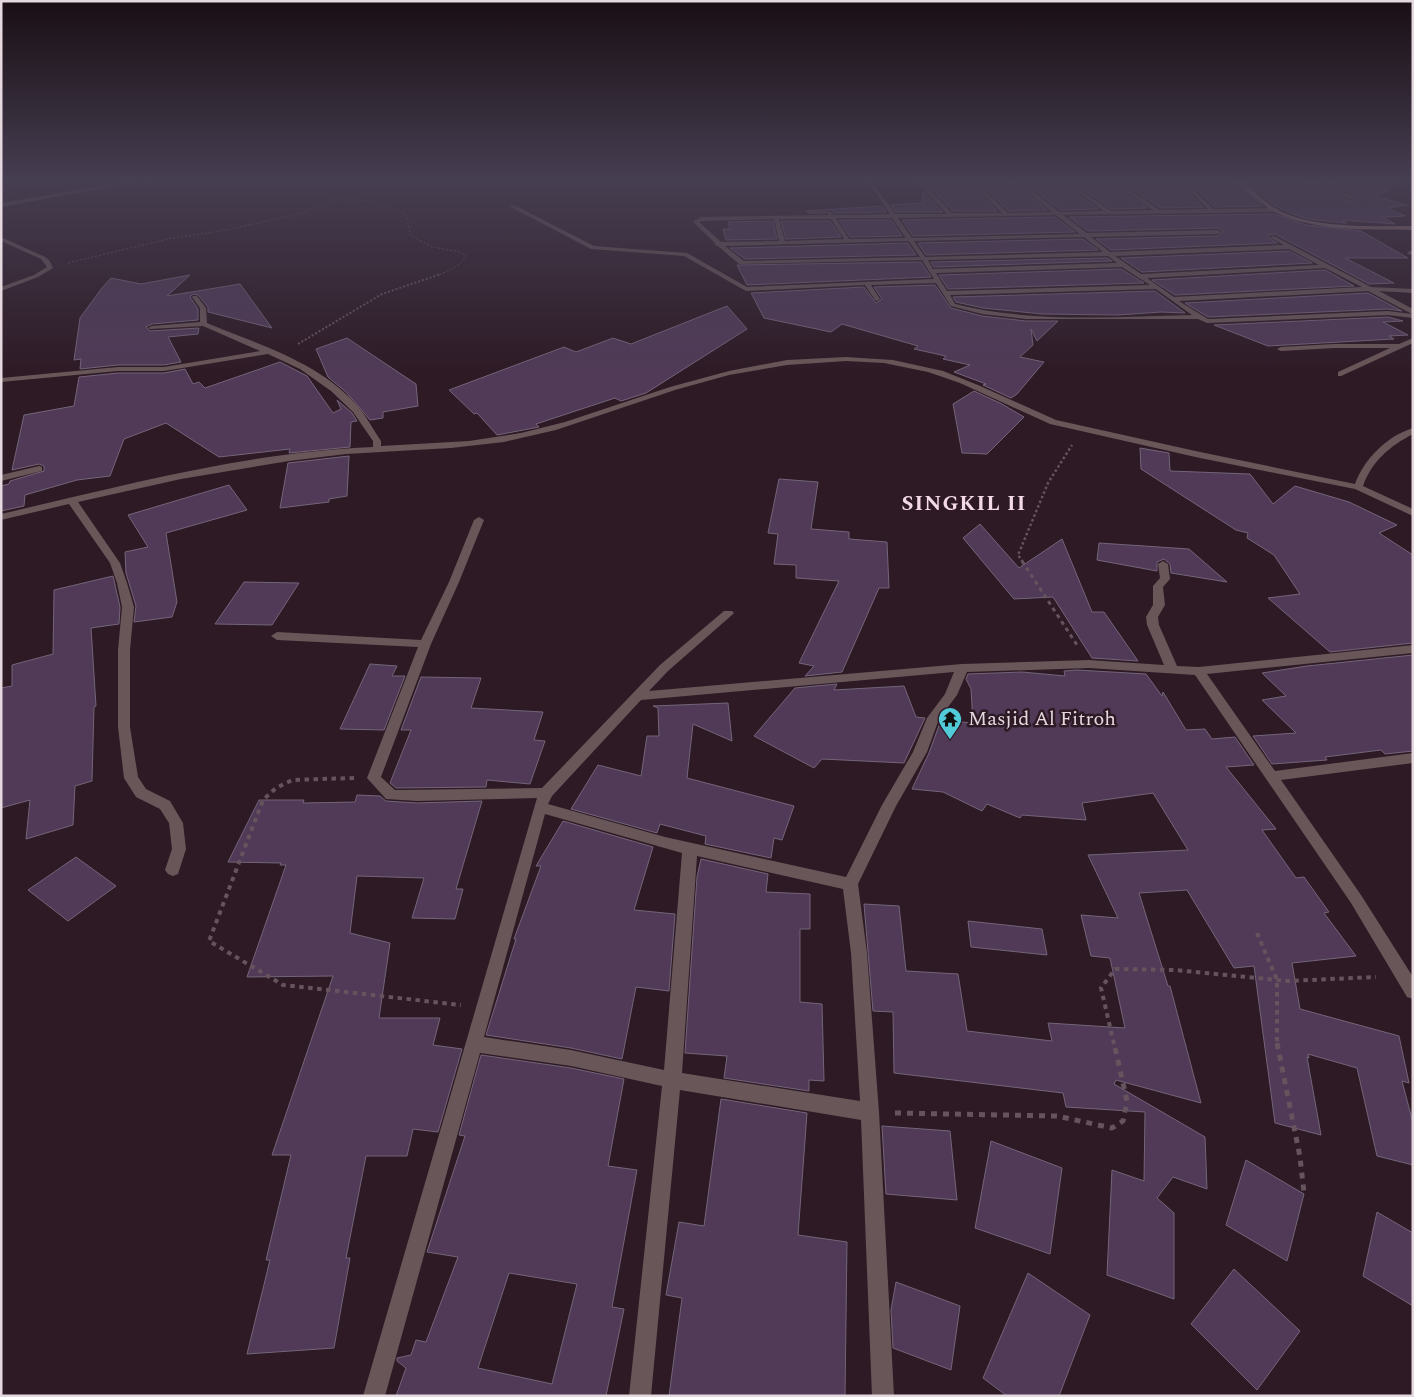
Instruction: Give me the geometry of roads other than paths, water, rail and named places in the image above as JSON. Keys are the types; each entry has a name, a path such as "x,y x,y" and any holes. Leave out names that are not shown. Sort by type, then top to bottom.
{"street":[{"path":"1,289 47,271 50,265 43,258 12,244"},
{"path":"586,244 593,248 685,254 746,289 936,281"},
{"path":"717,244 739,262 744,263 1110,254 1289,246"},
{"path":"912,244 924,259 953,306 987,314 1026,318 1113,319 1198,317"},
{"path":"1098,244 1123,265 1198,317 1214,322 1388,313 1413,314"},
{"path":"1214,244 1222,249"},
{"path":"1286,244 1413,314"},
{"path":"931,271 1123,265"},
{"path":"1140,276 1326,266"},
{"path":"867,283 877,299"},
{"path":"946,293 1157,287"},
{"path":"1173,299 1368,289 1413,290"},
{"path":"195,297 203,308 204,324"},
{"path":"152,328 204,324 303,367 334,389 356,410 377,441 377,449"},
{"path":"1341,374 1413,340"},
{"path":"1281,349 1398,346"},
{"path":"1,380 118,369 164,369 269,352"},
{"path":"1,517 187,476 286,458 508,439 562,426 648,396 704,380 786,364 845,359 875,360 916,366 950,376 1030,413 1081,429 1358,486 1413,514"},
{"path":"1358,486 1361,474 1375,456 1403,435 1413,430"},
{"path":"1,478 40,469"},
{"path":"72,501 115,563 122,583 128,607 124,650 124,727 132,778 141,793 165,805 176,823 179,849 173,870"},
{"path":"479,520 454,582 425,644 374,778 391,795 543,800 690,849 850,884"},
{"path":"1164,564 1165,579 1158,586 1158,605 1152,617 1153,625 1172,668"},
{"path":"374,1396 543,800 664,668 728,613"},
{"path":"278,636 425,644"},
{"path":"637,696 962,668 1089,664 1199,671 1413,649"},
{"path":"883,1396 870,1112 859,954 850,884 889,805 920,752 933,718 951,695 962,668"},
{"path":"1199,671 1356,899 1413,992"},
{"path":"1271,776 1413,758"},
{"path":"640,1396 672,1080 690,849"},
{"path":"474,1044 571,1058 672,1080 870,1112"}],"place":[{"name":"Masjid Al Fitroh","path":"950,740"}],"district":[{"name":"SINGKIL II","path":"964,504"}]}
